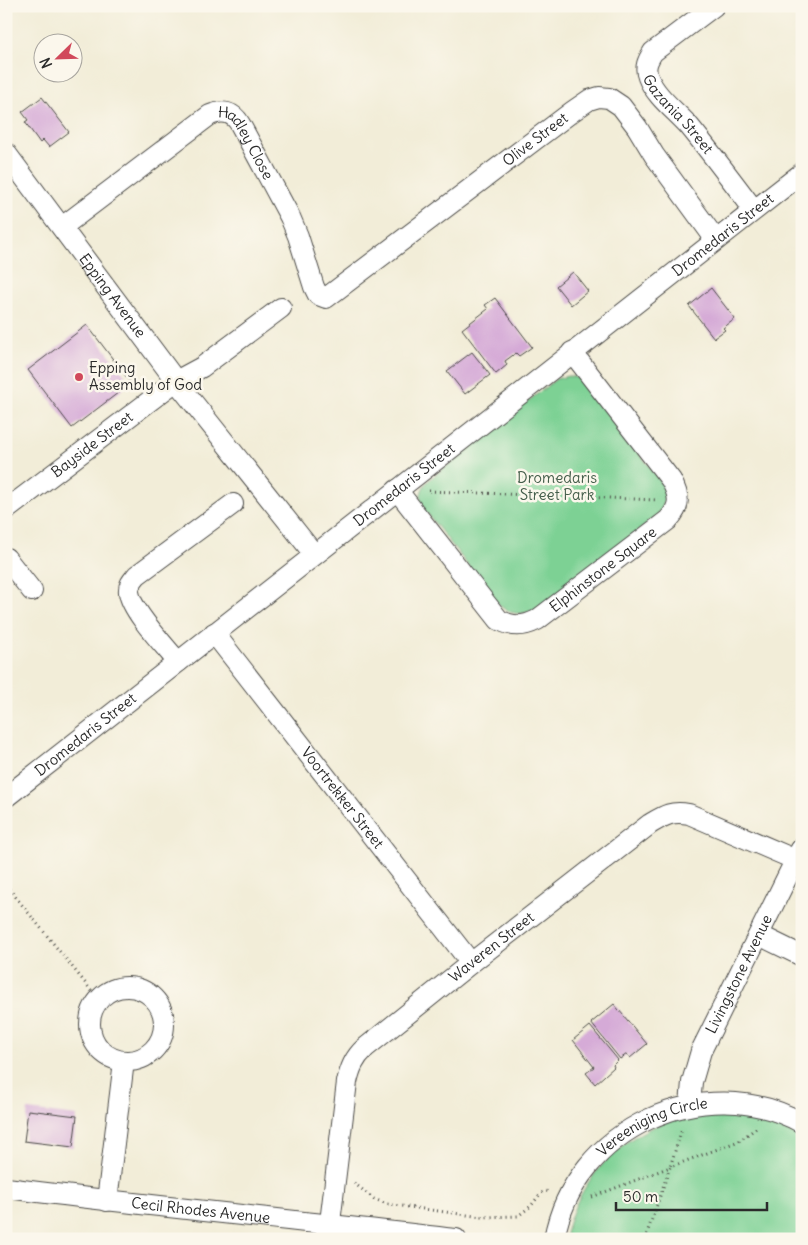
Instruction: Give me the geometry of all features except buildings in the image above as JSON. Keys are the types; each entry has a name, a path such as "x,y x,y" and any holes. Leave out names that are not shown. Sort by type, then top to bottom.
{"street":[{"name":"Gazania Street","path":"714,6 653,52 648,60 646,74 649,81 689,126 754,210"},
{"name":"Olive Street","path":"323,298 329,297 573,111 589,100 599,98 609,98 621,106 716,240"},
{"name":"Hadley Close","path":"62,227 210,115 226,112 237,119 290,217 314,287 318,295 323,298"},
{"name":"Epping Avenue","path":"6,153 176,381 314,554"},
{"name":"Dromedaris Street","path":"6,797 802,173"},
{"name":"Bayside Street","path":"6,510 176,381 202,367 281,308"},
{"path":"572,352 671,480 677,491 678,501"},
{"name":"Elphinstone Square","path":"397,490 499,620 508,625 518,626 527,625 537,620 668,520 676,512 678,501"},
{"path":"178,662 138,613 128,591 137,575 233,504"},
{"path":"6,558 32,591"},
{"name":"Voortrekker Street","path":"214,633 471,963"},
{"name":"Waveren Street","path":"329,1231 347,1082 356,1058 365,1048 471,963 665,815 676,812 689,814 799,854"},
{"name":"Livingstone Avenue","path":"690,1105 692,1082 701,1052 799,854"},
{"path":"759,935 802,956"},
{"path":"125,986 140,988 153,996 164,1016 164,1031 153,1051 139,1059 124,1060 104,1053 99,1048 90,1028 92,1013 99,1000 110,990 125,986"},
{"path":"107,1201 124,1060"},
{"name":"Vereeniging Circle","path":"554,1239 571,1189 583,1171 597,1154 630,1128 669,1110 713,1102 757,1106 779,1112 802,1123"},
{"name":"Cecil Rhodes Avenue","path":"6,1188 329,1231 456,1239"}],"path":[{"path":"397,490 678,501"},
{"path":"6,885 99,1000"},
{"path":"645,1239 690,1105"},
{"path":"590,1198 739,1141 779,1112"},
{"path":"354,1183 374,1199 387,1204 482,1218 518,1216 531,1206 541,1193 546,1191 555,1194"}],"green space":[{"name":"Dromedaris Street Park","path":"568,376 580,378 664,485 664,503 655,518 538,609 513,613 499,605 422,507 422,492 430,479 556,379"},
{"path":"715,1112 760,1118 802,1134 802,1239 565,1239 569,1222 584,1189 594,1174 619,1148 649,1129 665,1122"}],"place":[{"name":"Epping Assembly of God","path":"79,377"}]}
